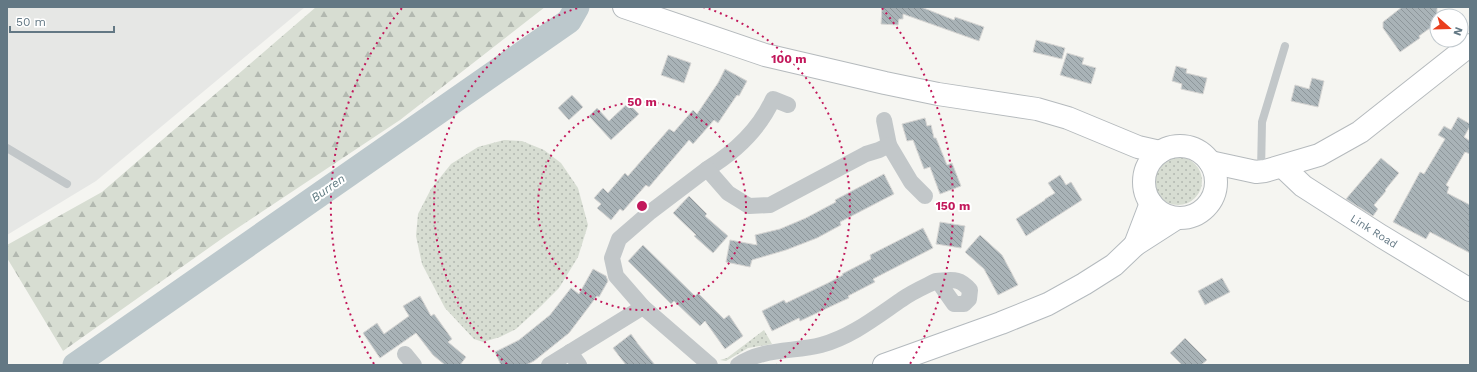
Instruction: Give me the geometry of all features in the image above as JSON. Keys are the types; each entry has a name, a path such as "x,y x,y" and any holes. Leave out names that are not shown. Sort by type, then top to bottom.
{"main road":[{"path":"624,7 765,55 923,91 1037,109 1091,126 1138,147 1160,152"},
{"path":"1213,197 1216,185 1215,173 1210,162 1193,148 1181,146 1170,148 1160,152 1150,163 1145,177 1145,186 1151,203 1158,210 1167,215 1177,218 1188,217 1198,213 1207,206 1213,197 1224,188 1258,172 1283,167 1319,155 1360,132 1470,45"},
{"path":"1109,135 1145,177"},
{"path":"1210,162 1258,172"},
{"name":"Link Road","path":"1283,167 1303,186 1381,236 1470,290"},
{"path":"1135,245 1151,203"},
{"path":"884,365 1001,323 1048,304 1101,274 1135,245 1177,218"}],"street":[{"path":"710,365 643,307 616,276 612,258 619,239 649,213 738,147 755,128 772,99 788,105"},
{"path":"884,120 889,145 911,182 924,196"},
{"path":"707,169 728,193 749,206 770,205 866,154 880,150 889,145"},
{"path":"738,365 759,355 822,345 842,337 880,315 907,296 936,281 942,281"},
{"path":"549,365 574,358 643,307"}],"lane":[{"path":"1258,172 1262,122 1285,46"},
{"path":"7,148 67,184"}],"shaded area":[{"path":"7,7 305,7 96,181 7,235"}],"green space":[{"path":"316,7 545,7 400,120 227,235 63,351 7,258 7,245 102,192"},
{"path":"504,140 522,141 544,150 561,163 578,188 588,225 578,257 559,288 516,329 500,337 483,342 474,339 445,308 422,264 416,236 418,214 431,189 451,164 478,147"},
{"path":"1173,157 1183,157 1195,164 1202,176 1202,186 1195,198 1183,205 1173,205 1165,201 1158,194 1154,186 1154,176 1158,168 1165,161"},
{"path":"764,330 772,344 748,348 726,361 720,360 727,358"}],"building":[{"path":"882,7 921,7 954,20 955,17 984,27 979,41 903,14 903,19 899,19 898,25 881,24"},
{"path":"1402,7 1437,7 1429,8 1429,29 1419,36 1420,38 1400,52 1383,28 1383,22"},
{"path":"1036,40 1065,48 1062,59 1033,52"},
{"path":"1067,53 1084,58 1082,64 1096,68 1091,84 1060,75"},
{"path":"668,55 691,63 684,83 661,75"},
{"path":"1176,66 1187,69 1186,73 1207,78 1203,94 1181,89 1182,84 1172,81"},
{"path":"725,69 747,81 739,96 737,95 718,123 714,120 693,144 689,140 649,187 646,185 623,211 620,209 611,220 597,208 601,204 594,198 603,188 608,193 625,173 628,176 669,129 674,132 693,110 697,114 718,83"},
{"path":"1312,78 1324,81 1318,107 1291,101 1295,85 1309,89"},
{"path":"572,95 583,107 569,120 558,108"},
{"path":"628,103 639,114 611,140 589,116 597,108 609,121"},
{"path":"1458,117 1470,124 1464,137 1470,141 1470,154 1465,152 1446,185 1449,187 1447,193 1470,205 1470,253 1430,232 1426,239 1393,222 1420,172 1424,174 1445,139 1438,135 1444,126 1451,130"},
{"path":"925,118 927,126 931,125 934,138 936,138 947,165 952,163 961,186 940,194 930,167 924,169 913,140 907,141 902,124"},
{"path":"1381,158 1399,173 1374,205 1378,209 1373,216 1346,199"},
{"path":"884,174 894,194 840,222 841,225 817,238 786,250 752,260 750,267 726,262 730,240 757,245 755,235 780,229 806,218 836,202 835,200"},
{"path":"1060,175 1066,185 1071,182 1082,200 1026,236 1016,219 1055,193 1048,183"},
{"path":"689,196 707,214 705,216 728,236 713,253 694,236 696,235 673,213"},
{"path":"940,222 965,226 961,248 936,244"},
{"path":"923,228 933,248 873,279 875,282 848,296 849,298 800,321 799,318 772,331 762,311 784,300 786,303 828,283 871,259 870,255"},
{"path":"980,235 1002,255 1018,285 998,295 984,269 965,252"},
{"path":"643,245 695,296 698,293 724,319 729,315 743,336 725,349 705,321 700,326 674,301 671,304 628,261"},
{"path":"593,269 606,276 608,281 599,297 597,296 569,333 534,361 526,365 501,365 495,352 519,340 550,315 571,288 579,294"},
{"path":"1222,278 1230,292 1205,305 1198,291"},
{"path":"420,296 431,316 434,314 452,339 448,342 466,357 460,365 445,365 433,355 416,333 380,358 363,333 377,323 384,334 409,316 403,306"},
{"path":"631,334 655,365 626,365 613,348"},
{"path":"1185,338 1207,360 1201,365 1182,365 1170,353"}],"waterway":[{"name":"Burren","path":"75,365 569,21 577,7"}]}
